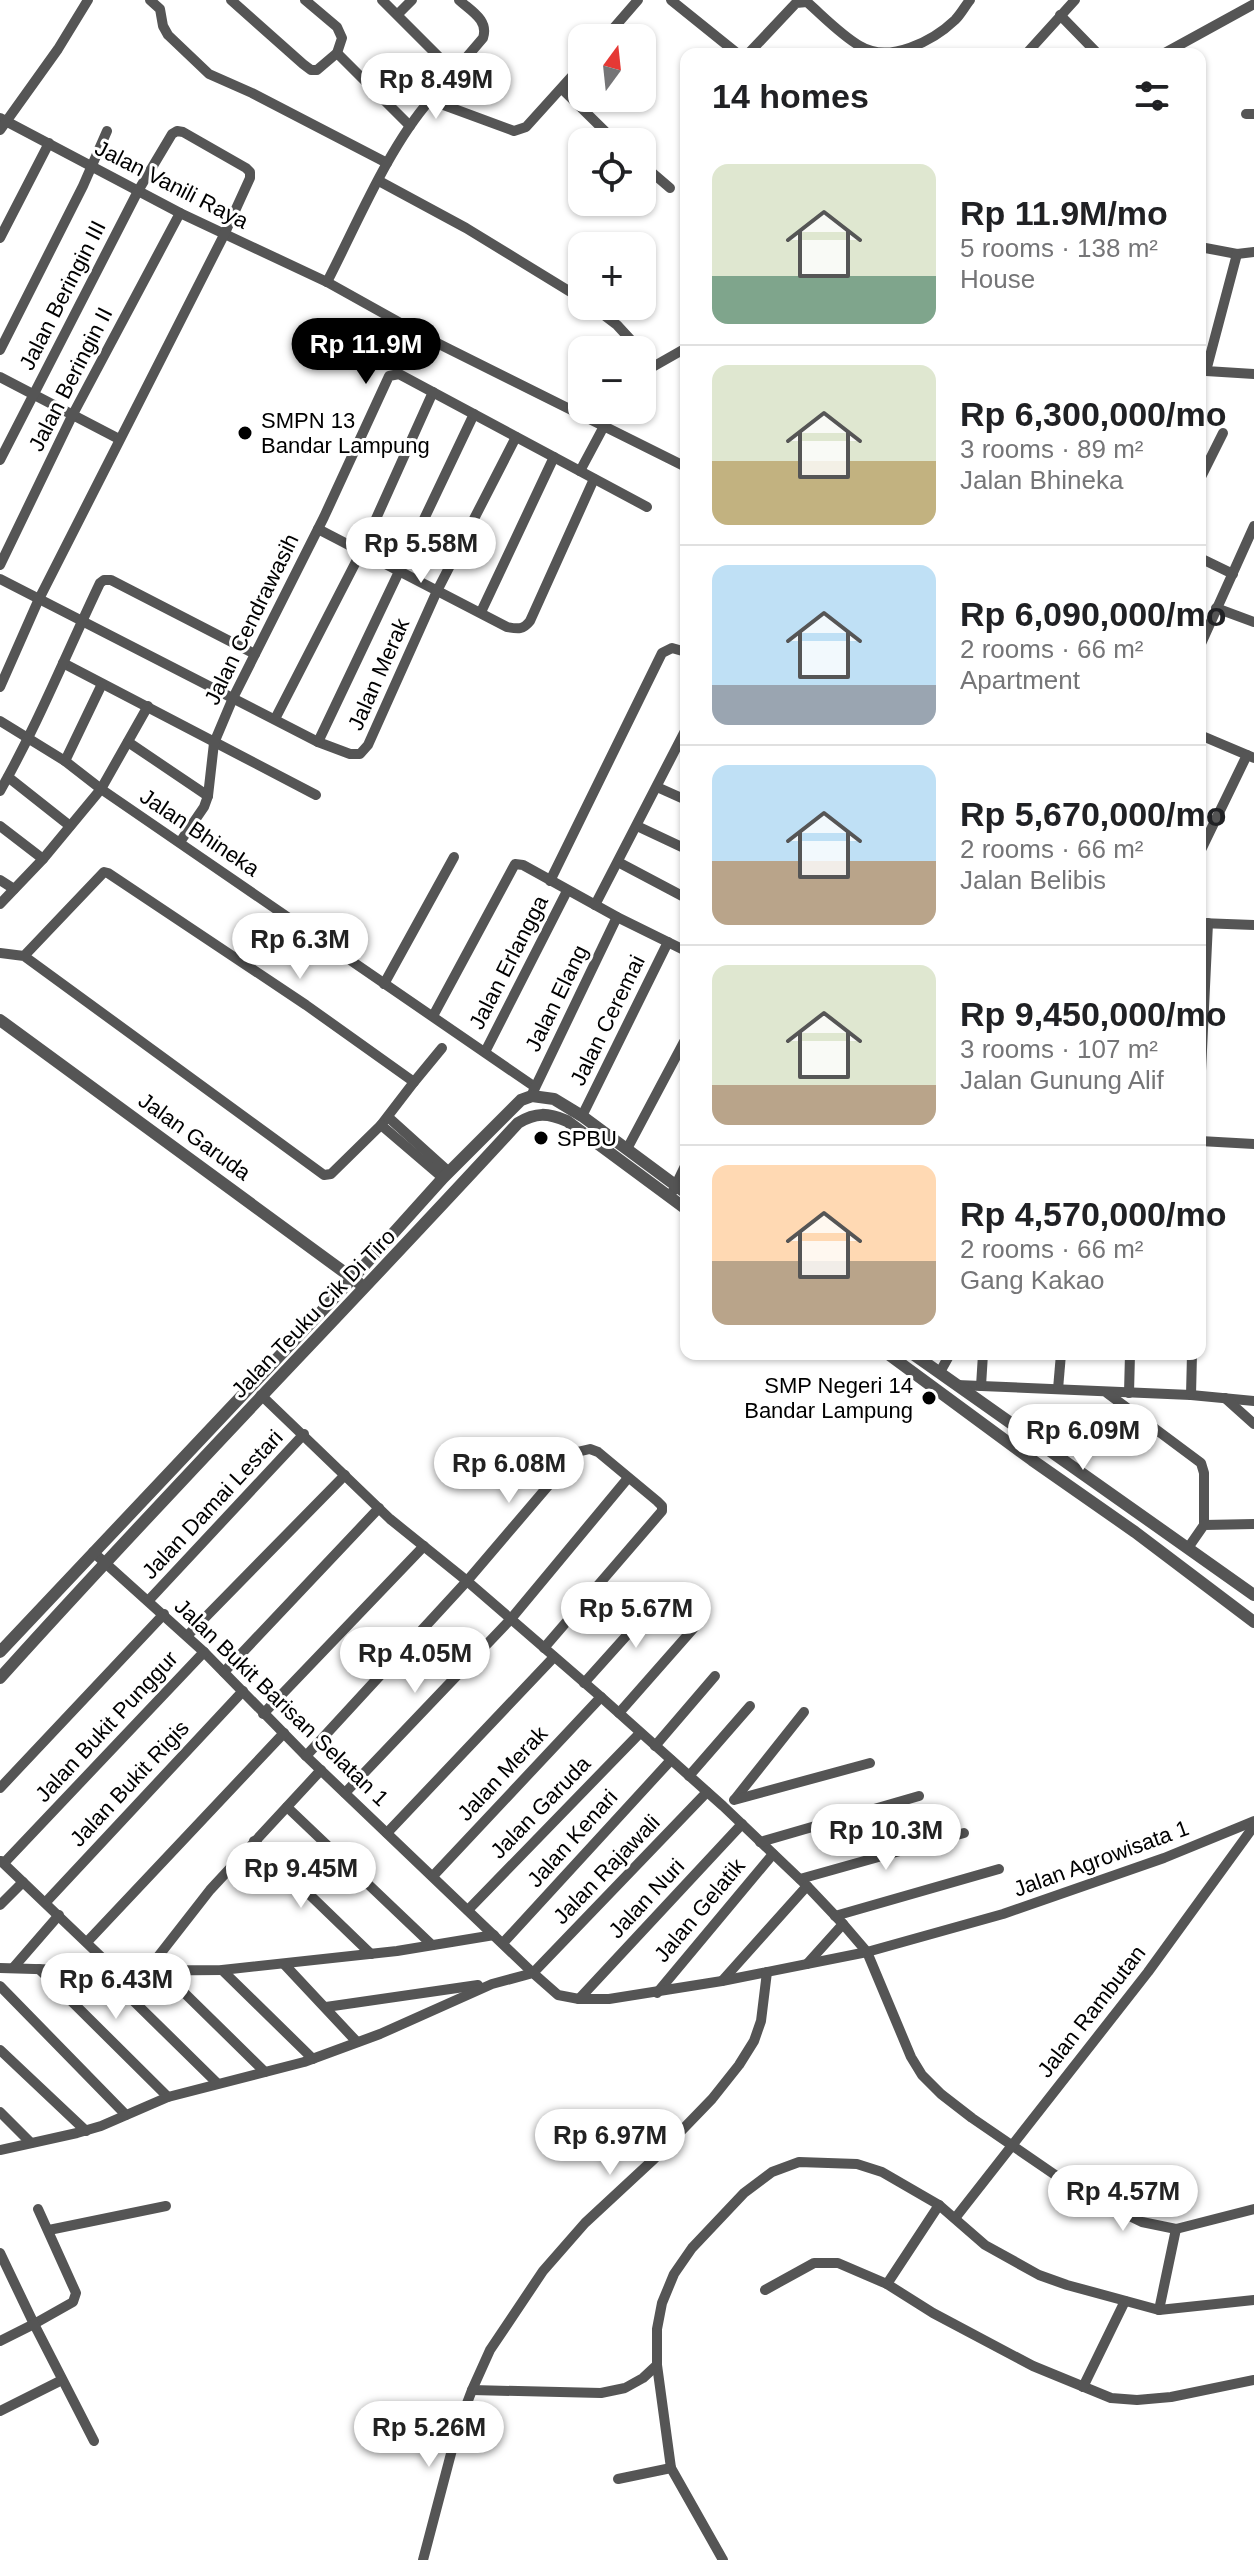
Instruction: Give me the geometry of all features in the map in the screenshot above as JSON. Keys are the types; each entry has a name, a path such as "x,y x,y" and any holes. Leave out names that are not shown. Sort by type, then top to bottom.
{"street":[{"path":"2,123 58,49 88,0"},
{"path":"150,0 160,9 168,35 209,74 387,163"},
{"path":"231,0 311,70 317,70 337,53 342,38 337,27 305,0"},
{"path":"382,0 454,72"},
{"path":"398,14 412,0"},
{"path":"327,282 387,163 410,126 483,38 486,28 483,22 459,0"},
{"path":"617,24 638,0"},
{"path":"671,0 731,48"},
{"path":"910,48 940,32 956,19 970,0"},
{"path":"1031,48 1075,0"},
{"path":"1234,0 1241,10"},
{"path":"754,48 796,3 807,2 862,48"},
{"path":"1174,48 1254,4"},
{"path":"1060,15 1092,48"},
{"path":"337,53 410,126"},
{"path":"430,100 514,131 526,127 568,82"},
{"path":"562,89 602,128"},
{"name":"Jalan Vanili Raya","path":"2,123 49,143 180,213 327,282 431,340 568,405"},
{"path":"0,350 83,186 107,131"},
{"name":"Jalan Beringin III","path":"0,460 138,191 172,134 177,131 250,172 224,235"},
{"path":"0,238 49,143"},
{"path":"656,176 670,188"},
{"path":"379,181 466,228 568,290"},
{"name":"Jalan Beringin II","path":"0,565 72,416 180,213"},
{"path":"0,687 39,599 224,235"},
{"path":"1206,248 1237,254 1254,252"},
{"path":"1237,254 1206,371 1254,374"},
{"path":"610,320 627,336"},
{"path":"656,364 680,351"},
{"name":"Jalan Cendrawasih","path":"180,842 204,807 214,743 233,698 318,529 389,376 399,374 647,507"},
{"path":"0,377 119,439"},
{"path":"275,719 361,552 433,392"},
{"path":"0,579 318,742 474,414"},
{"name":"Jalan Vanili Raya","path":"598,424 680,464"},
{"path":"580,471 603,428"},
{"path":"1206,467 1223,433"},
{"name":"Jalan Merak","path":"318,742 350,754 360,754 368,745 437,591 516,437"},
{"path":"481,612 554,457"},
{"path":"318,529 507,627 525,628 594,479"},
{"path":"1206,632 1254,526"},
{"path":"1206,561 1233,574"},
{"path":"0,791 100,583 111,580 255,654"},
{"path":"1216,608 1254,622"},
{"path":"550,881 662,653 672,648 680,650"},
{"path":"63,663 316,795"},
{"path":"65,761 102,684"},
{"path":"0,904 43,859 101,789 148,706"},
{"name":"Jalan Bhineka","path":"0,721 65,761 101,789 485,1052 534,1092"},
{"path":"1206,737 1251,756 1206,841"},
{"path":"128,742 208,796"},
{"path":"595,905 657,787 680,751"},
{"path":"8,777 70,826"},
{"path":"657,787 680,797"},
{"path":"0,826 43,859"},
{"path":"637,826 680,846"},
{"path":"384,984 454,857"},
{"path":"618,862 680,895"},
{"path":"433,1016 515,864 523,865 567,891 680,948"},
{"path":"24,956 104,872 108,873 319,1014 414,1082"},
{"path":"0,880 14,889"},
{"name":"Jalan Erlangga","path":"485,1052 567,891"},
{"name":"Jalan Elang","path":"534,1092 617,917"},
{"path":"1206,923 1254,925"},
{"name":"Jalan Ceremai","path":"582,1116 668,942"},
{"path":"0,953 24,956 234,1107 317,1172 328,1175 385,1121 442,1048"},
{"name":"Jalan Garuda","path":"0,1020 365,1287"},
{"path":"627,1149 680,1049"},
{"name":"Jalan Teuku Cik Di Tiro","path":"0,1652 512,1106 534,1092 554,1099 627,1149 677,1192"},
{"name":"Jalan Teuku Cik Di Tiro","path":"0,1678 105,1561 518,1123 532,1115 551,1114 567,1121 677,1192"},
{"path":"385,1121 446,1175"},
{"path":"1206,1141 1254,1144"},
{"path":"896,1360 1254,1622"},
{"path":"922,1360 1254,1589"},
{"path":"940,1372 947,1360"},
{"path":"981,1386 983,1360"},
{"path":"1058,1389 1060,1360"},
{"path":"1129,1393 1130,1360"},
{"path":"1191,1395 1192,1360"},
{"path":"957,1385 1191,1395 1254,1401"},
{"path":"1105,1392 1201,1463 1204,1473 1204,1525 1190,1546"},
{"path":"261,1395 379,1508 601,1697 803,1882 867,1952 898,2031 922,2075 972,2118 1080,2192 1142,2222 1176,2229 1254,2209"},
{"path":"1223,1397 1254,1424"},
{"path":"973,1417 983,1404"},
{"name":"Jalan Damai Lestari","path":"149,1600 304,1434"},
{"path":"306,1756 467,1581 577,1452 590,1449 598,1452 662,1506 661,1515 544,1648"},
{"path":"187,1636 345,1475"},
{"path":"345,1793 510,1620 628,1478"},
{"path":"224,1672 379,1508"},
{"path":"1135,1532 1142,1514"},
{"path":"1204,1525 1254,1524"},
{"path":"263,1714 424,1546"},
{"path":"1190,1546 1254,1595"},
{"name":"Jalan Bukit Barisan Selatan 1","path":"93,1552 204,1652 306,1756 533,1973 558,1995 579,1999"},
{"path":"584,1683 663,1595"},
{"path":"0,1788 164,1614"},
{"path":"619,1713 700,1621"},
{"name":"Jalan Bukit Punggur","path":"2,1861 204,1652"},
{"path":"387,1833 554,1657"},
{"path":"655,1746 715,1676"},
{"name":"Jalan Bukit Rigis","path":"46,1902 243,1691"},
{"name":"Jalan Merak","path":"433,1876 601,1697"},
{"path":"689,1776 750,1706"},
{"path":"734,1800 804,1712"},
{"path":"87,1942 284,1733"},
{"name":"Jalan Garuda","path":"468,1910 640,1733"},
{"name":"Jalan Kenari","path":"503,1943 671,1760"},
{"path":"723,1806 734,1800 870,1763"},
{"path":"146,1972 210,1890 321,1770"},
{"name":"Jalan Rajawali","path":"533,1973 707,1792"},
{"path":"760,1842 919,1796"},
{"path":"287,1807 432,1945"},
{"name":"Jalan Nuri","path":"579,1999 742,1824"},
{"name":"Jalan Agrowisata 1","path":"579,1999 657,1993 867,1952 1003,1914 1254,1824"},
{"name":"Jalan Rambutan","path":"956,2217 1148,1972 1254,1824"},
{"path":"722,1981 803,1882 964,1833"},
{"path":"254,1841 371,1954"},
{"name":"Jalan Gelatik","path":"657,1993 773,1854"},
{"path":"2,1861 116,1971"},
{"path":"807,1964 839,1920 999,1869"},
{"path":"0,1905 23,1882"},
{"path":"13,1968 59,1915"},
{"path":"0,1968 146,1972 222,1970 371,1954 494,1935"},
{"path":"284,1964 357,2042"},
{"path":"39,1969 168,2097"},
{"path":"222,1970 313,2059"},
{"path":"103,1971 217,2083"},
{"path":"162,1971 265,2072"},
{"path":"423,2560 458,2427 490,2350 543,2271 585,2223 654,2159 739,2065 754,2041 761,2021 767,1972"},
{"path":"326,2007 492,1984 533,1973"},
{"path":"0,2150 86,2131 168,2097 313,2059 492,1984"},
{"path":"0,1986 126,2115"},
{"path":"0,2050 86,2131"},
{"path":"0,2112 31,2143"},
{"path":"723,2560 671,2468 657,2365 657,2329 662,2303 674,2274 692,2248 729,2208 772,2172 799,2162 857,2164 882,2172 956,2217 985,2245 1039,2275 1125,2301 1159,2310 1254,2300"},
{"path":"887,2284 939,2205"},
{"path":"49,2230 166,2206"},
{"path":"0,2341 76,2298 38,2209"},
{"path":"1159,2310 1176,2229"},
{"path":"0,2253 94,2441"},
{"path":"765,2290 814,2263 838,2263 887,2284 933,2313 1033,2366 1111,2398 1137,2400 1171,2397 1254,2380"},
{"path":"1083,2387 1125,2301"},
{"path":"472,2390 601,2393 625,2388 657,2365"},
{"path":"0,2411 62,2380"},
{"path":"618,2479 671,2468"}],"place":[{"name":"SMPN 13 Bandar Lampung","path":"245,433"},
{"name":"SPBU","path":"541,1138"},
{"name":"SMP Negeri 14 Bandar Lampung","path":"929,1398"}]}
